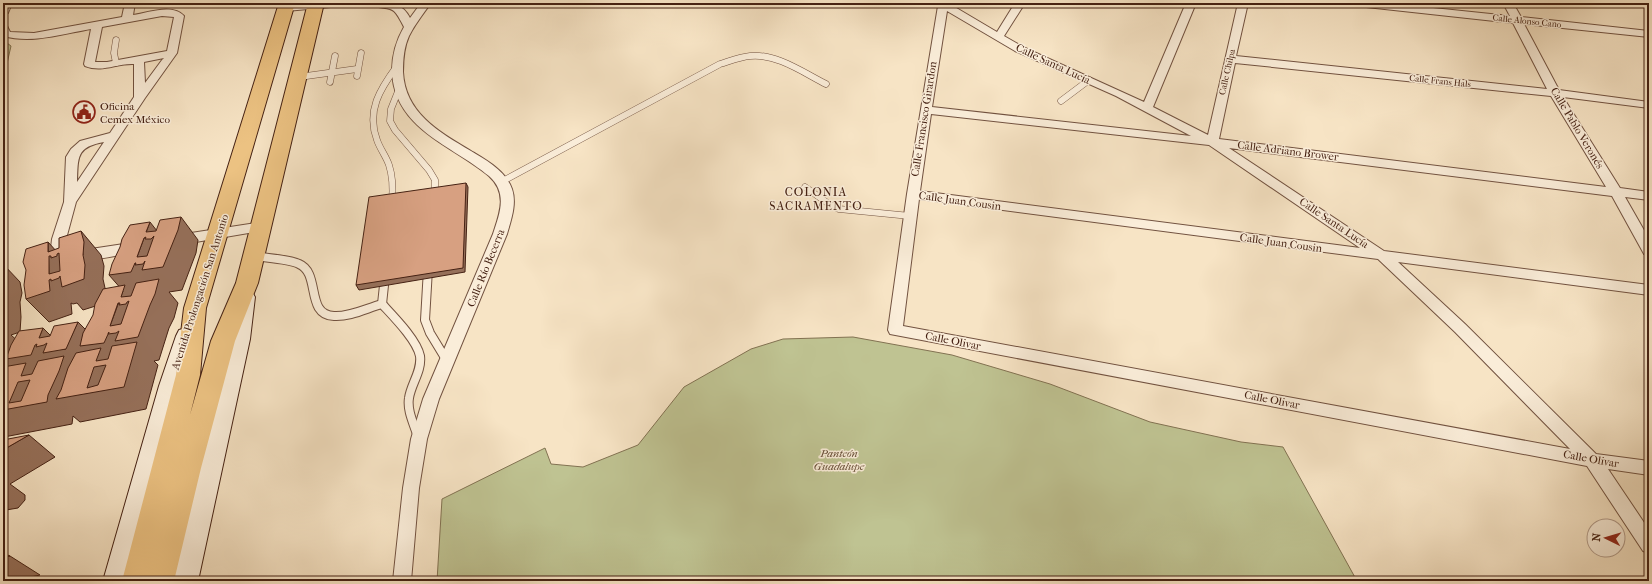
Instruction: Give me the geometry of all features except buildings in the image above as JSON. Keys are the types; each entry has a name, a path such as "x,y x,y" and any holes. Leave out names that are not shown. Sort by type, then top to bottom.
{"main road":[{"path":"160,581 188,468 223,341 247,283 300,77 316,4"},
{"name":"Avenida Prolongación San Antonio","path":"195,308 219,234 286,5"},
{"path":"136,581 188,375 195,308"}],"street":[{"path":"3,13 7,3"},
{"path":"127,19 130,3"},
{"path":"286,5 342,3"},
{"path":"374,3 400,10 406,16 408,26"},
{"path":"426,3 408,26 399,45 397,66 399,89 407,107 423,126 473,157 498,175 502,182"},
{"path":"998,38 1020,3"},
{"path":"1147,108 1191,3"},
{"name":"Calle Chilpa","path":"1212,142 1243,3"},
{"name":"Calle Alonso Cano","path":"1357,3 1649,34"},
{"name":"Calle Pablo Veronés","path":"1508,3 1555,93 1616,192 1649,251"},
{"name":"Calle Santa Lucía","path":"942,4 998,38 1147,108 1212,142 1384,257 1460,328 1592,460 1649,545"},
{"name":"Calle Francisco Girardon","path":"895,330 913,194 942,4"},
{"path":"3,28 6,34 17,36 34,36 162,13 172,13 179,16 172,53 140,97 70,202"},
{"path":"97,25 89,64 92,66 172,53"},
{"name":"Calle Frans Hals","path":"1230,59 1555,93 1649,105"},
{"path":"136,60 139,62 140,97"},
{"name":"Calle Adriano Brower","path":"926,110 1212,142 1649,196"},
{"path":"115,136 90,141 80,145 74,151 72,157 70,202 59,239 58,248 60,255 71,257 150,244"},
{"name":"Calle Río Becerra","path":"402,581 411,488 419,439 431,398 500,234 506,212 506,190 502,182"},
{"name":"Calle Juan Cousin","path":"913,194 1384,257 1649,290"},
{"path":"166,242 262,227"},
{"path":"185,581 240,339 247,283"},
{"name":"Avenida Prolongación San Antonio","path":"116,581 170,386 195,308"},
{"name":"Calle Olivar","path":"895,330 1592,460 1649,468"}],"lane":[{"path":"116,40 114,53 116,63"},
{"path":"357,76 361,53"},
{"path":"330,82 335,56"},
{"path":"502,182 720,64 738,58 759,56 778,62 826,84"},
{"path":"391,212 393,189 392,172 377,141 372,125 373,105 381,86 397,66"},
{"path":"300,77 357,69"},
{"path":"1061,101 1089,80"},
{"path":"399,89 391,109 390,120 395,130 429,170 435,180 434,206"},
{"path":"805,187 829,204 839,208 910,216"},
{"path":"254,256 300,264 306,267 318,306 324,314 335,316 382,304"},
{"path":"429,260 424,320 447,361"},
{"path":"386,266 382,304 415,346 420,355 420,367 409,398 410,410 419,439"}],"green space":[{"path":"3,40 11,46 3,81"},
{"name":"Panteón Guadalupe","path":"853,337 952,355 1050,384 1150,422 1241,442 1283,447 1357,581 437,581 442,499 545,448 551,464 583,467 638,445 684,387 751,349 783,339"}],"place":[{"name":"Oficina Cemex México","path":"84,112"}],"district":[{"name":"COLONIA SACRAMENTO","path":"816,199"}]}
